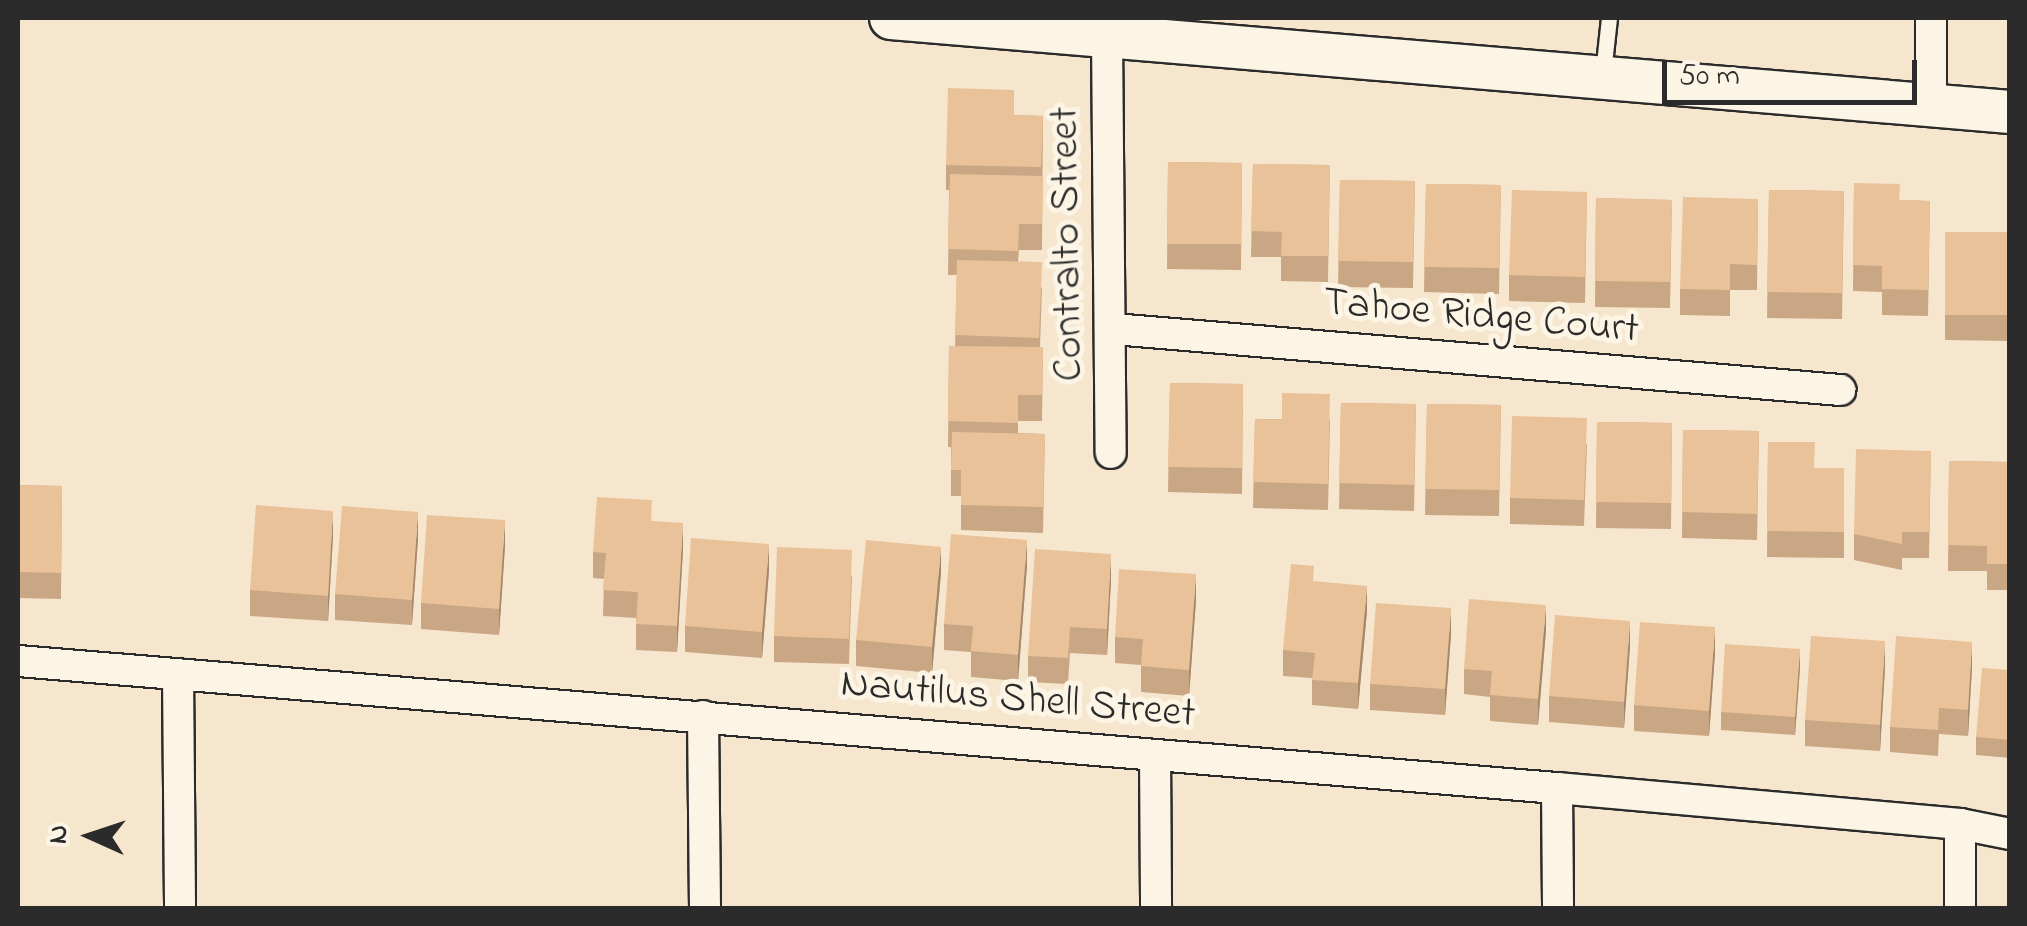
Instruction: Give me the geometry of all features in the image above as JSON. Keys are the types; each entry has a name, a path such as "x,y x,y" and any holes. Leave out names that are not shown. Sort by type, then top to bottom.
{"street":[{"path":"891,18 2010,112"},
{"path":"1931,18 1931,106"},
{"name":"Contralto Street","path":"1107,35 1114,329 1112,453"},
{"name":"Tahoe Ridge Court","path":"1114,329 1840,390"},
{"name":"Nautilus Shell Street","path":"18,661 1557,788 1960,824 2010,834"},
{"path":"178,674 180,908"},
{"path":"703,716 705,908"},
{"path":"1155,755 1156,908"},
{"path":"1557,788 1558,908"},
{"path":"1960,824 1960,908"}],"lane":[{"path":"1602,77 1608,18"}],"building":[{"path":"948,88 1014,90 1014,115 1043,116 1041,167 946,165"},
{"path":"1168,162 1242,163 1241,244 1167,244"},
{"path":"1253,164 1330,165 1328,256 1281,256 1282,232 1251,231"},
{"path":"950,174 1043,176 1042,224 1019,224 1018,251 948,249"},
{"path":"1340,180 1415,181 1413,262 1338,261"},
{"path":"1854,183 1900,184 1899,200 1930,201 1928,290 1882,289 1882,266 1853,265"},
{"path":"1426,184 1501,185 1499,268 1424,267"},
{"path":"1512,190 1587,192 1585,277 1509,275"},
{"path":"1769,190 1844,191 1842,293 1767,292"},
{"path":"1683,197 1758,199 1757,265 1730,264 1730,290 1680,289"},
{"path":"1596,198 1672,200 1670,282 1595,281"},
{"path":"1945,232 2010,232 2010,315 1945,315"},
{"path":"957,260 1042,262 1039,338 955,335"},
{"path":"949,346 1043,347 1042,395 1018,395 1018,423 948,421"},
{"path":"1170,383 1243,384 1242,468 1168,467"},
{"path":"1282,393 1330,394 1328,484 1253,482 1255,419 1282,420"},
{"path":"1341,403 1416,404 1414,485 1339,483"},
{"path":"1427,404 1501,405 1499,490 1425,489"},
{"path":"1512,416 1587,418 1584,500 1510,498"},
{"path":"1597,422 1672,423 1671,503 1596,502"},
{"path":"1683,430 1759,431 1757,514 1682,512"},
{"path":"952,432 1045,434 1043,507 961,505 961,470 951,470"},
{"path":"1768,442 1815,442 1814,468 1844,468 1844,532 1767,531"},
{"path":"1856,449 1931,451 1929,532 1902,532 1902,544 1854,534"},
{"path":"1949,461 2010,462 2010,564 1987,564 1987,546 1948,545"},
{"path":"18,485 62,486 61,573 18,572"},
{"path":"597,497 652,500 651,521 683,523 677,626 636,624 638,592 603,590 606,553 593,552"},
{"path":"256,505 333,511 328,596 250,590"},
{"path":"342,506 418,512 412,600 335,594"},
{"path":"427,515 505,520 499,609 421,603"},
{"path":"951,534 1027,540 1018,655 971,651 973,626 944,624"},
{"path":"691,538 769,544 762,632 685,626"},
{"path":"866,540 941,547 932,647 856,640"},
{"path":"777,547 852,550 849,639 774,636"},
{"path":"1035,549 1111,554 1107,629 1070,627 1068,658 1028,656"},
{"path":"1291,564 1314,566 1313,581 1367,586 1358,683 1312,680 1315,653 1283,650"},
{"path":"1119,569 1196,574 1189,670 1141,666 1143,639 1115,637"},
{"path":"1469,599 1546,605 1538,699 1490,695 1492,671 1464,669"},
{"path":"1376,603 1451,608 1445,689 1370,684"},
{"path":"1555,615 1630,621 1624,702 1549,696"},
{"path":"1640,622 1715,627 1709,711 1634,705"},
{"path":"1811,636 1885,641 1880,725 1805,720"},
{"path":"1896,636 1972,642 1968,710 1939,708 1938,730 1890,727"},
{"path":"1725,644 1800,649 1795,717 1721,712"},
{"path":"1982,668 2010,670 2010,740 1976,737"}]}
